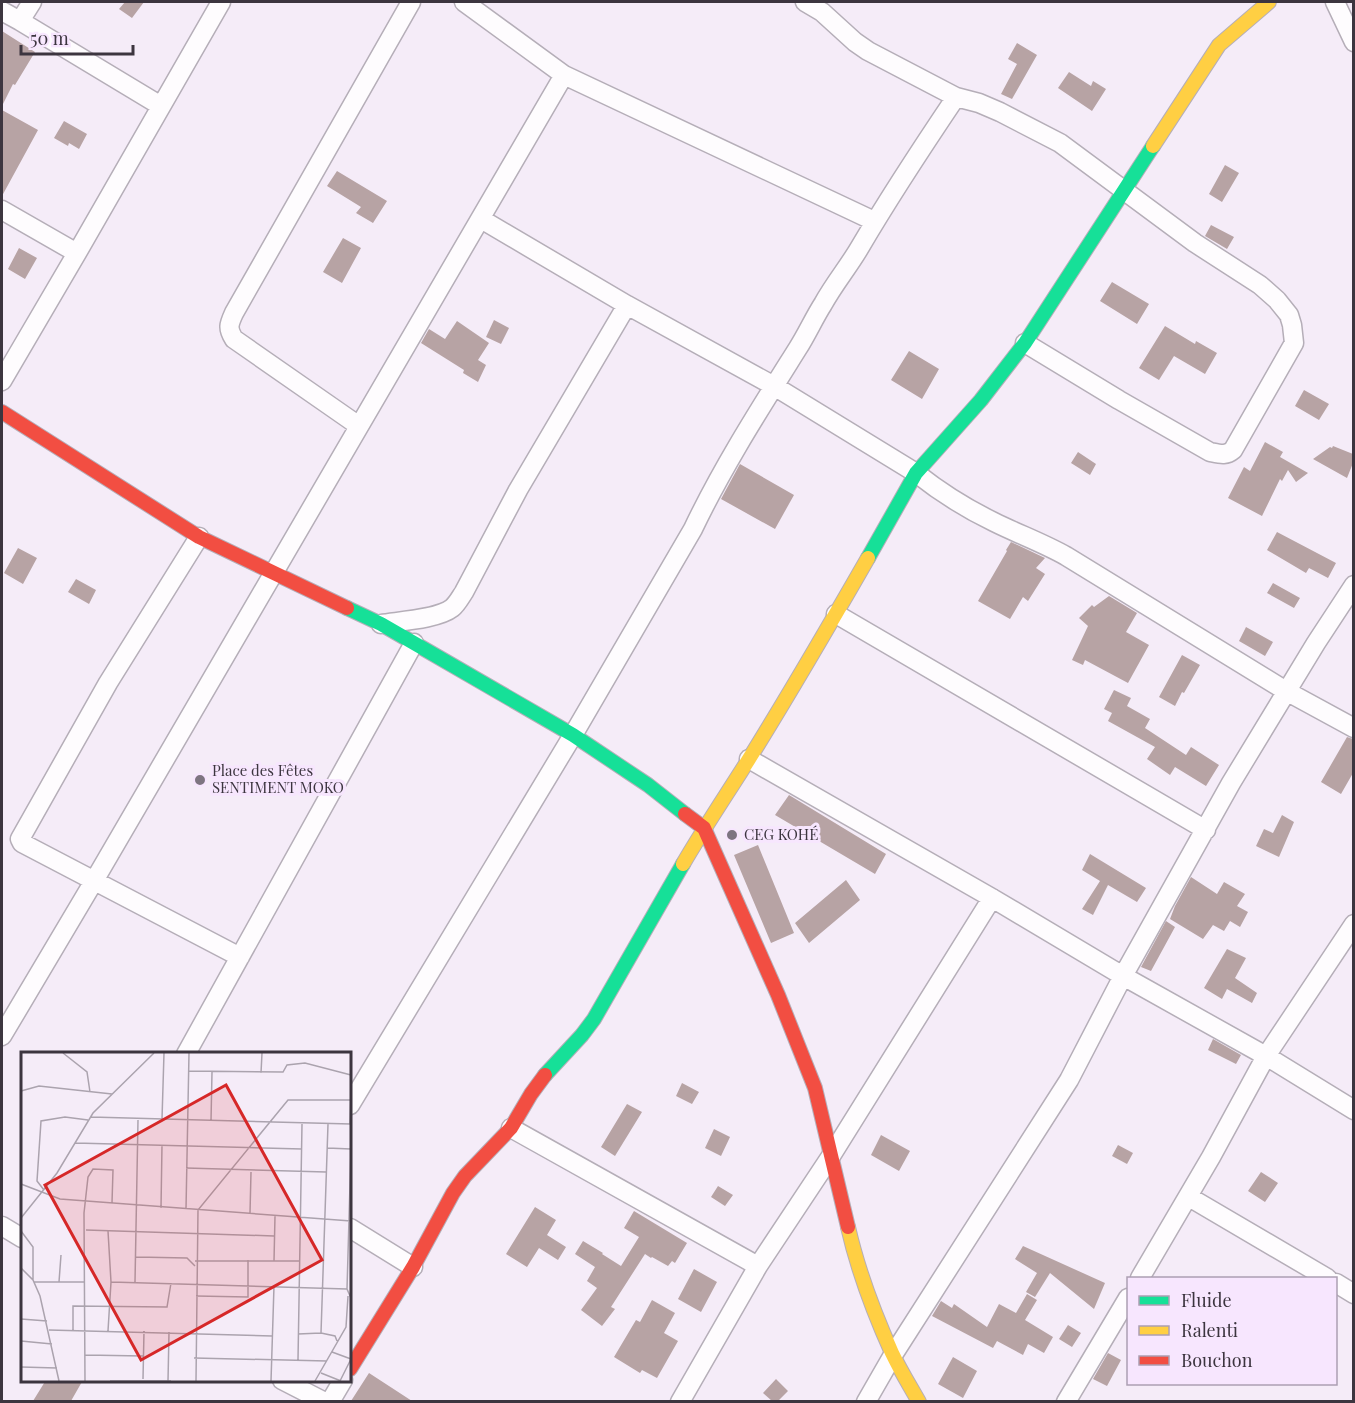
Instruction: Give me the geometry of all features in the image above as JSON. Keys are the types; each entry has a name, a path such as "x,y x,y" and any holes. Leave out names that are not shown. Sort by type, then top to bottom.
{"street":[{"path":"20,21 32,2"},
{"path":"2,381 221,2"},
{"path":"359,426 234,339 229,332 230,322 411,2"},
{"path":"464,2 564,75 874,221"},
{"path":"805,2 822,12 855,42 956,97 1000,112 1060,143 1195,243 1260,285 1289,315 1294,343 1233,450 1222,455 1210,452 1025,343"},
{"path":"351,1367 413,1267 453,1192 465,1176 511,1128 548,1071 594,1019 704,828 750,759 836,614 916,473 981,400 1025,343 1219,45 1269,2"},
{"path":"1335,2 1353,42"},
{"path":"2,11 161,106"},
{"path":"2,1032 94,881 564,75"},
{"path":"351,1103 573,735 822,304 956,97"},
{"path":"2,210 77,253"},
{"path":"481,219 627,305 774,386 977,513 1066,556 1286,691 1353,728"},
{"path":"381,624 431,616 446,612 455,606 518,490 627,305"},
{"path":"2,412 199,537 381,624 573,735 648,785 704,828 777,994 814,1088 853,1249 869,1298 893,1355 919,1401"},
{"path":"199,537 108,683 20,837 22,843 240,957"},
{"path":"866,1401 1069,1080 1231,783 1353,585"},
{"path":"836,614 1206,830"},
{"path":"187,1052 414,643"},
{"path":"750,759 1266,1056 1353,1110"},
{"path":"680,1401 758,1266 831,1156 992,898"},
{"path":"1141,1277 1189,1197 1266,1056 1353,924"},
{"path":"511,1128 758,1266"},
{"path":"1189,1197 1325,1277"},
{"path":"2,1226 21,1237"},
{"path":"351,1229 413,1267"},
{"path":"1337,1284 1353,1294"},
{"path":"1066,1401 1127,1300"},
{"path":"286,1382 328,1401 342,1382"}],"building":[{"path":"125,2 144,2 132,18 119,9"},
{"path":"2,31 35,52 15,85 13,84 2,106"},
{"path":"1017,43 1037,55 1012,99 1001,94 1017,64 1008,59"},
{"path":"1069,72 1091,86 1093,81 1106,89 1092,111 1058,88"},
{"path":"2,110 38,130 2,196"},
{"path":"64,121 87,134 79,149 54,138"},
{"path":"1225,165 1239,173 1222,202 1209,194"},
{"path":"337,171 387,201 373,223 356,213 361,207 327,186"},
{"path":"1211,225 1234,237 1227,249 1205,236"},
{"path":"343,238 361,248 342,283 323,272"},
{"path":"19,248 37,258 25,279 8,269"},
{"path":"1112,282 1149,304 1137,324 1100,301"},
{"path":"494,320 509,328 501,344 486,337"},
{"path":"457,321 489,343 478,360 486,365 478,382 463,373 464,370 421,343 429,329 445,339"},
{"path":"1165,326 1195,344 1196,341 1217,353 1205,374 1174,356 1159,380 1139,368"},
{"path":"909,351 939,369 922,399 891,380"},
{"path":"1304,390 1329,404 1319,420 1295,406"},
{"path":"1265,442 1283,452 1280,457 1308,473 1296,482 1288,470 1282,481 1280,479 1262,516 1228,498 1244,467 1250,471"},
{"path":"1333,446 1353,454 1353,463 1347,478 1313,459"},
{"path":"1078,452 1096,464 1090,475 1071,463"},
{"path":"740,464 794,495 775,529 721,499"},
{"path":"1277,532 1336,563 1328,578 1309,568 1306,573 1267,550"},
{"path":"1011,542 1045,558 1036,568 1045,574 1028,601 1023,597 1010,619 978,601"},
{"path":"18,548 37,558 23,584 4,573"},
{"path":"76,579 96,590 89,604 68,592"},
{"path":"1273,583 1300,598 1294,608 1267,593"},
{"path":"1109,596 1137,613 1126,632 1149,645 1128,683 1085,660 1083,665 1072,660 1088,626 1079,618 1092,605 1094,607"},
{"path":"1246,627 1273,642 1265,656 1239,641"},
{"path":"1182,655 1200,665 1175,706 1159,697"},
{"path":"1114,690 1131,698 1127,706 1150,719 1145,728 1186,755 1191,747 1219,765 1206,786 1175,767 1170,775 1147,759 1155,747 1108,721 1112,713 1104,709"},
{"path":"1347,737 1353,739 1353,773 1341,794 1321,782"},
{"path":"789,795 886,854 875,874 775,815"},
{"path":"1282,815 1294,822 1279,857 1256,846 1264,829 1273,833"},
{"path":"758,845 794,933 771,943 734,855"},
{"path":"1090,854 1146,888 1137,902 1108,885 1093,915 1082,909 1100,881 1082,870"},
{"path":"1191,877 1217,894 1224,882 1245,894 1237,906 1248,912 1240,927 1230,921 1224,931 1213,925 1203,939 1170,919"},
{"path":"846,880 860,900 809,943 795,923"},
{"path":"1166,921 1175,927 1151,971 1141,967"},
{"path":"1227,949 1246,958 1235,978 1257,993 1252,1003 1227,989 1222,999 1204,988"},
{"path":"1213,1039 1241,1055 1236,1064 1208,1050"},
{"path":"682,1083 699,1092 692,1104 676,1096"},
{"path":"627,1104 642,1112 615,1156 601,1147"},
{"path":"714,1129 730,1137 721,1156 705,1148"},
{"path":"881,1135 910,1151 899,1171 871,1155"},
{"path":"1118,1145 1133,1153 1127,1164 1112,1156"},
{"path":"1261,1172 1278,1183 1265,1202 1248,1191"},
{"path":"718,1186 733,1195 725,1206 711,1197"},
{"path":"535,1207 556,1220 547,1235 566,1247 558,1260 539,1248 527,1267 506,1254"},
{"path":"634,1211 687,1243 675,1263 672,1261 668,1266 645,1254 611,1307 615,1309 602,1326 581,1310 597,1288 587,1281 595,1267 575,1254 583,1241 621,1266 639,1237 624,1228"},
{"path":"1023,1246 1105,1283 1094,1309 1050,1273 1035,1297 1026,1292 1037,1273 1015,1259"},
{"path":"694,1269 717,1282 701,1312 678,1299"},
{"path":"1027,1294 1037,1300 1025,1320 1053,1337 1044,1353 1028,1344 1023,1355 997,1341 993,1348 932,1316 941,1301 952,1308 954,1304 987,1327 999,1304 1016,1313"},
{"path":"652,1300 675,1313 664,1333 678,1341 657,1378 642,1370 640,1373 614,1357 636,1320 640,1322"},
{"path":"1068,1325 1081,1333 1072,1347 1059,1339"},
{"path":"1108,1353 1121,1360 1107,1386 1093,1379"},
{"path":"953,1357 977,1371 963,1398 938,1384"},
{"path":"369,1373 412,1401 351,1401"},
{"path":"776,1379 788,1391 778,1401 772,1401 763,1393"},
{"path":"45,1382 82,1382 71,1401 33,1401"}],"traffic: fast":[{"path":"868,558 916,473 981,400 1025,343 1153,146"},
{"path":"347,608 381,624 573,735 648,785 685,814"},
{"path":"545,1075 594,1019 683,864"}],"traffic: slow":[{"path":"1153,146 1219,45 1269,2"},
{"path":"683,864 749,759 868,558"},
{"path":"848,1227 879,1323 895,1359 919,1402"}],"traffic: jam":[{"path":"2,412 199,537 347,608"},
{"path":"685,814 704,828 778,995 815,1088 848,1227"},
{"path":"351,1367 413,1267 453,1193 465,1176 511,1128 545,1075"}],"place":[{"name":"Place des Fêtes SENTIMENT MOKO","path":"200,780"},
{"name":"CEG KOHÉ","path":"732,835"}]}
